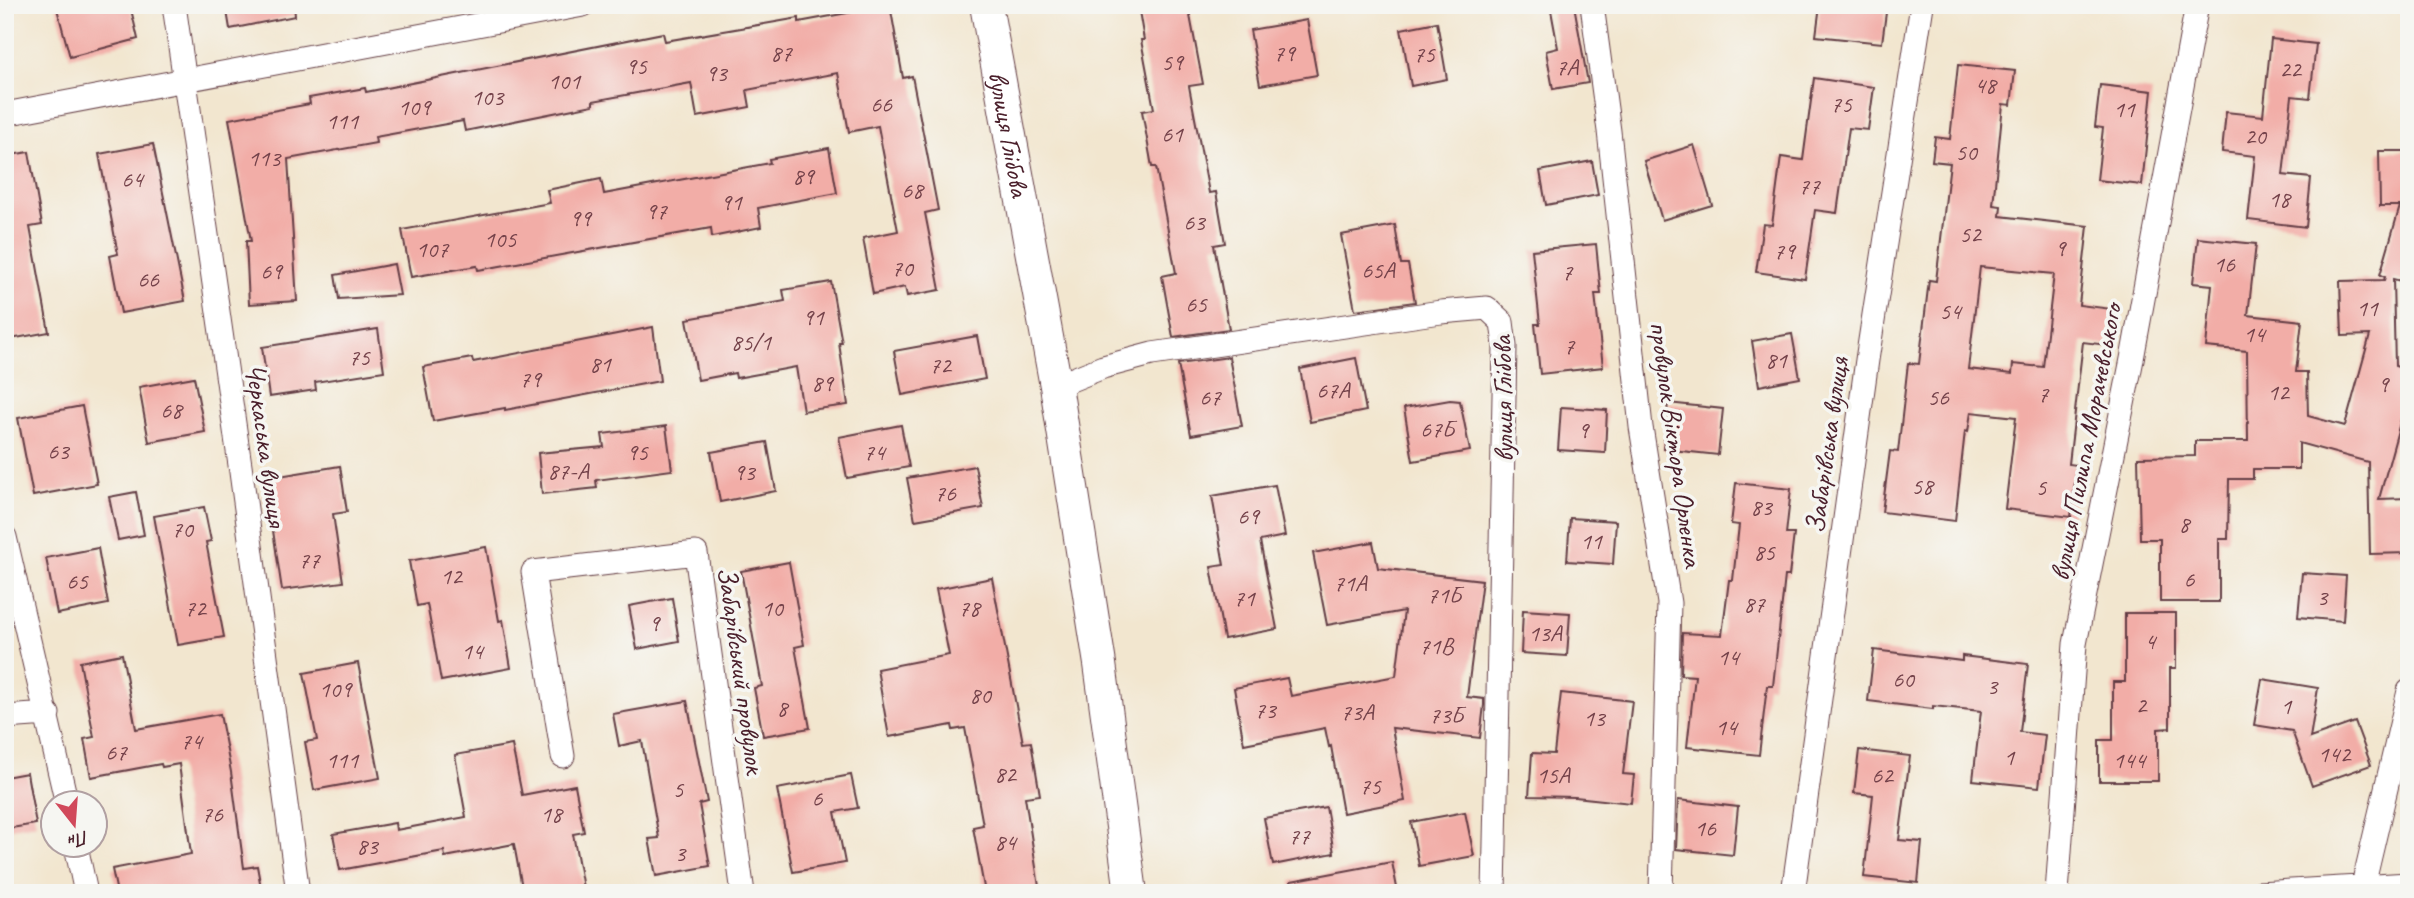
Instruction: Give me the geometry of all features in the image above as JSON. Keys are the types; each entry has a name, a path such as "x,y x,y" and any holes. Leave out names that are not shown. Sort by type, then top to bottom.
{"main road":[{"name":"вулиця Глібова","path":"986,5 1056,386 1100,664 1131,893"}],"street":[{"name":"Черкаська вулиця","path":"174,5 298,893"},
{"path":"5,114 583,5"},
{"name":"провулок Віктора Орленка","path":"1592,5 1611,144 1641,426 1669,603 1661,893"},
{"name":"Забарівська вулиця","path":"1793,893 1867,360 1922,5"},
{"name":"вулиця Пилипа Морачевського","path":"2057,893 2075,644 2132,359 2197,5"},
{"name":"вулиця Глібова","path":"1056,386 1152,354 1427,314 1487,308 1502,322 1505,360 1494,893"},
{"path":"5,537 64,790"},
{"name":"Забарівський провулок","path":"563,756 533,572 696,553 743,893"},
{"path":"2363,886 2409,691"},
{"path":"5,717 48,714"},
{"path":"79,860 86,893"},
{"path":"2258,893 2409,884"}],"building":[{"path":"56,5 130,5 138,39 70,57"},
{"path":"226,5 294,5 295,16 230,29"},
{"path":"890,5 903,78 912,76 938,210 925,213 940,290 907,296 905,287 873,294 863,238 898,231 878,126 849,132 838,73 747,90 750,107 697,117 691,83 593,101 593,105 465,131 463,121 375,137 376,143 288,159 297,301 249,304 246,241 251,241 229,119 310,104 309,98 365,88 366,92 663,33 665,41 799,18 799,22"},
{"path":"1138,5 1188,5 1203,84 1189,86 1209,193 1216,192 1225,243 1214,245 1229,329 1173,337 1162,276 1176,273 1156,167 1152,167 1142,111 1154,109 1141,40 1144,40"},
{"path":"1550,5 1574,5 1588,83 1553,89 1546,51 1558,48"},
{"path":"1820,5 1887,5 1882,43 1816,36"},
{"path":"1307,20 1317,75 1260,85 1250,30"},
{"path":"1437,22 1447,79 1411,86 1401,29"},
{"path":"2271,39 2316,44 2310,98 2292,96 2283,175 2311,178 2306,227 2248,220 2255,156 2222,152 2226,112 2263,116"},
{"path":"1958,65 2015,71 2011,105 2003,104 1993,205 2001,206 2000,216 2088,226 2079,305 2112,309 2107,345 2083,342 2069,464 2077,465 2071,517 2005,509 2016,417 1971,412 1968,432 1965,431 1955,521 1882,512 1890,451 1898,452 1908,363 1919,364 1929,280 1936,281 1950,163 1932,161 1935,137 1950,139","holes":["1980,267 2054,274 2043,367 2013,364 2012,374 1968,369"]},
{"path":"1814,78 1874,87 1868,130 1849,128 1837,213 1815,210 1805,279 1756,272 1763,224 1772,225 1781,157 1803,160"},
{"path":"2100,85 2152,91 2142,185 2097,180 2103,128 2095,127"},
{"path":"153,144 185,301 121,313 110,256 118,254 99,154"},
{"path":"1694,145 1712,205 1662,220 1644,161"},
{"path":"829,148 837,193 758,208 761,227 712,237 711,228 478,270 477,266 411,277 402,230 550,203 547,190 601,179 604,194 770,163 769,159"},
{"path":"2379,151 2409,151 2409,283 2393,279 2395,366 2409,370 2409,413 2403,412 2379,499 2409,498 2409,553 2370,554 2368,462 2299,443 2299,469 2253,469 2253,479 2229,479 2228,539 2219,539 2219,602 2160,602 2160,539 2140,539 2138,457 2195,456 2195,441 2248,441 2247,351 2206,347 2212,285 2193,283 2198,238 2256,244 2248,315 2302,321 2296,372 2307,372 2308,416 2345,426 2370,335 2342,336 2340,281 2384,280 2385,277 2380,275 2400,206 2380,206"},
{"path":"29,152 42,225 30,227 49,332 5,340 5,156"},
{"path":"1592,161 1598,195 1546,205 1540,171"},
{"path":"1395,225 1401,264 1408,264 1415,302 1355,310 1341,235"},
{"path":"1596,244 1601,294 1595,294 1603,367 1540,374 1535,324 1540,324 1532,250"},
{"path":"394,264 400,295 339,299 335,275"},
{"path":"831,282 842,343 839,343 848,405 803,411 796,367 736,378 735,373 698,380 687,319 785,301 783,290"},
{"path":"653,327 660,381 433,421 423,367 472,358 473,362"},
{"path":"378,329 384,371 315,382 316,390 269,397 262,347"},
{"path":"1792,334 1800,378 1759,386 1752,341"},
{"path":"977,336 985,379 902,395 894,351"},
{"path":"1229,357 1242,426 1191,435 1178,364"},
{"path":"1356,358 1366,411 1310,422 1300,369"},
{"path":"194,377 205,432 149,442 139,387"},
{"path":"1450,400 1460,401 1470,451 1413,461 1404,408"},
{"path":"1668,403 1723,409 1718,455 1663,449"},
{"path":"82,406 97,484 33,496 18,418"},
{"path":"1561,407 1607,410 1605,453 1558,450"},
{"path":"901,425 909,467 847,478 839,437"},
{"path":"666,426 672,470 596,480 597,488 542,494 538,453 604,447 602,434"},
{"path":"767,442 776,491 720,502 711,452"},
{"path":"340,466 347,512 333,514 343,582 282,590 272,524 268,524 261,479"},
{"path":"975,466 983,508 915,520 907,478"},
{"path":"1736,483 1791,489 1786,534 1794,534 1789,576 1785,576 1773,686 1767,686 1759,755 1687,747 1695,676 1681,675 1682,633 1722,635 1729,580 1733,580 1739,525 1731,524"},
{"path":"1275,485 1285,536 1260,541 1277,629 1224,639 1211,567 1224,565 1212,496"},
{"path":"136,492 144,535 118,540 109,497"},
{"path":"204,507 211,541 206,542 224,637 178,645 154,516"},
{"path":"1570,518 1616,521 1613,564 1567,561"},
{"path":"1373,542 1378,568 1482,580 1467,697 1484,699 1484,705 1480,738 1392,728 1405,801 1343,813 1331,746 1329,747 1325,728 1244,744 1234,688 1287,678 1291,696 1396,676 1404,611 1327,625 1313,553"},
{"path":"486,547 499,621 503,620 511,668 441,681 427,604 417,606 409,561"},
{"path":"98,548 108,604 57,614 46,558"},
{"path":"789,562 804,645 795,647 810,728 763,736 754,688 762,686 741,571"},
{"path":"2302,573 2346,576 2343,621 2298,617"},
{"path":"992,578 1023,743 1031,742 1040,795 1025,797 1040,893 985,893 973,827 983,825 965,728 953,730 952,725 889,737 877,669 949,655 936,589"},
{"path":"672,598 679,641 637,649 629,606"},
{"path":"1523,610 1570,613 1567,656 1521,653"},
{"path":"2125,613 2176,613 2176,668 2170,668 2170,728 2158,729 2158,781 2099,781 2099,740 2113,740 2113,682 2125,682"},
{"path":"1874,650 1962,661 1962,656 2028,664 2020,732 2045,735 2039,787 1973,780 1981,711 1933,706 1933,709 1868,701"},
{"path":"122,654 136,729 220,714 244,868 257,866 262,893 117,893 112,869 191,854 179,764 162,767 161,764 91,777 84,739 94,737 80,662"},
{"path":"358,663 380,778 314,790 305,742 317,740 304,673"},
{"path":"2262,679 2318,688 2310,738 2355,722 2371,765 2312,786 2292,731 2254,725"},
{"path":"1561,693 1632,701 1623,774 1634,775 1631,803 1575,797 1529,796 1532,753 1554,754"},
{"path":"687,701 707,802 699,804 710,866 656,876 649,839 659,838 642,741 619,746 613,714"},
{"path":"512,745 522,795 575,785 584,832 573,834 584,893 523,893 514,844 445,857 444,851 340,870 333,834 395,823 396,830 466,817 455,755"},
{"path":"1859,750 1910,756 1899,840 1922,842 1918,883 1864,877 1873,795 1854,793"},
{"path":"27,773 36,824 5,829 5,777"},
{"path":"851,775 858,808 835,812 845,863 793,872 777,789"},
{"path":"1678,800 1738,807 1733,855 1676,849"},
{"path":"1326,807 1334,853 1273,865 1264,818"},
{"path":"1465,812 1474,856 1419,866 1411,822"},
{"path":"1392,862 1398,893 1292,893 1291,881"}]}
